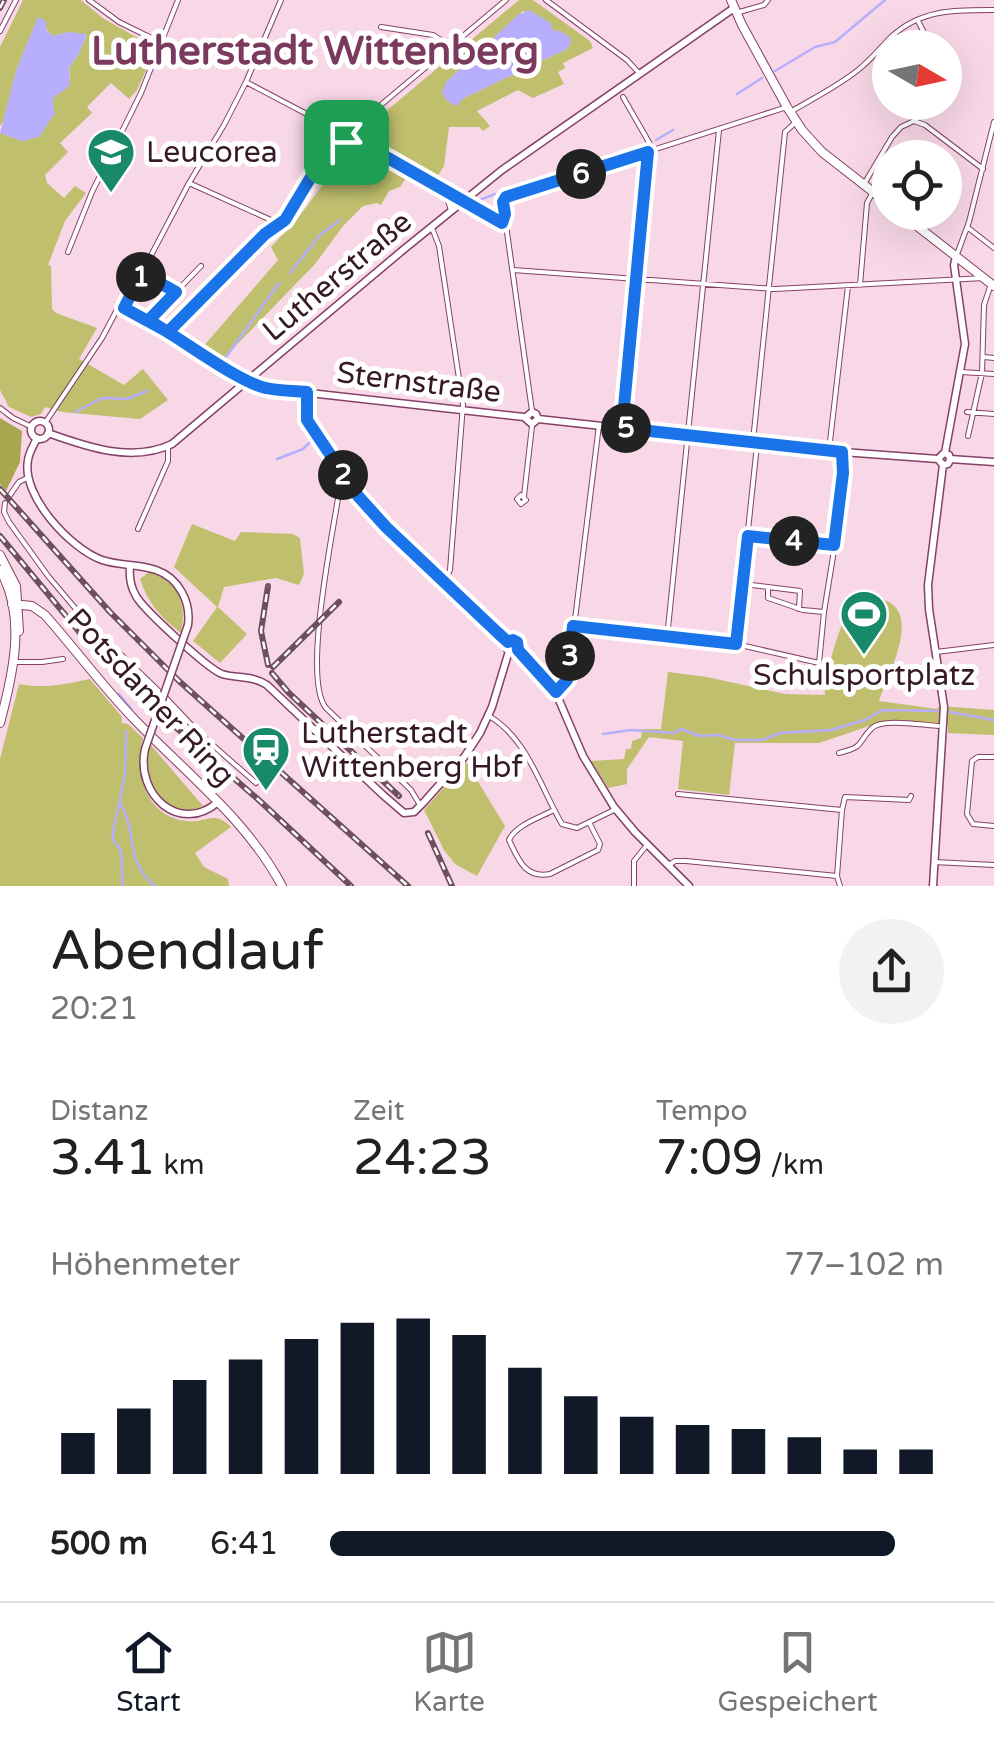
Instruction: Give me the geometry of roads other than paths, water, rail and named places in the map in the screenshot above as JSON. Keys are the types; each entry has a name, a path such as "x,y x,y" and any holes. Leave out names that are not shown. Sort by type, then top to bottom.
{"main road":[{"path":"733,4 796,122 822,152 872,191"},
{"path":"922,230 989,283"},
{"path":"0,555 12,574 16,642 0,723"},
{"path":"0,570 15,604"},
{"name":"Potsdamer Ring","path":"15,604 32,606 45,615 126,711 255,844 282,886"}],"street":[{"path":"0,32 16,0"},
{"path":"89,0 112,18 198,61"},
{"path":"68,252 178,0"},
{"path":"45,423 142,273 246,82 281,0"},
{"path":"246,82 341,136 358,134 506,0"},
{"path":"546,0 640,74"},
{"path":"733,4 764,5 768,0"},
{"name":"Lutherstraße","path":"168,446 513,162 733,4"},
{"path":"502,223 504,199 788,110 850,76 897,32 917,19 951,10 994,10"},
{"path":"917,19 923,30"},
{"path":"381,27 433,35 452,47"},
{"path":"622,428 651,151 623,97"},
{"path":"338,122 341,136"},
{"path":"736,644 785,132 796,122"},
{"path":"864,185 897,132 914,122 926,126 983,169"},
{"path":"933,886 944,713 928,585 940,462 948,464 960,412 960,372 966,339 956,256 968,226 994,122"},
{"path":"667,638 720,130"},
{"path":"168,332 287,216 341,136 358,134 445,192 507,227 532,418 524,496"},
{"path":"188,183 271,220 276,226"},
{"path":"445,192 452,210"},
{"path":"860,285 872,194"},
{"path":"968,226 994,248"},
{"path":"431,227 440,246 463,410 450,570 444,582"},
{"path":"149,320 201,266"},
{"path":"513,270 769,289 989,283 984,305 982,373 968,436"},
{"path":"142,273 176,292"},
{"path":"829,451 848,286"},
{"path":"122,307 248,380"},
{"path":"984,357 994,358"},
{"path":"960,372 994,374"},
{"name":"Sternstraße","path":"248,380 265,388 940,462"},
{"path":"130,566 131,584 140,602 210,667 224,674 259,680 400,811 409,814 420,806 469,751 488,716 517,642 508,642 378,518 347,481 307,420 307,392"},
{"path":"0,408 32,427"},
{"path":"960,412 994,414"},
{"path":"38,421 45,423 48,433 37,438 32,427 38,421"},
{"path":"556,692 567,680 599,426"},
{"path":"48,433 115,452 149,452 168,446 168,461 138,529"},
{"path":"37,438 28,460 42,508 72,540 97,558 156,570 176,584 186,600 188,625 145,748 144,779 165,806 179,812 208,810 218,802"},
{"path":"573,626 683,640 696,638 820,663 843,473 842,452"},
{"path":"948,456 994,462"},
{"path":"10,494 18,482 30,477"},
{"path":"347,481 339,492 319,627 319,697 411,790 420,806"},
{"path":"5,503 6,518 67,600 198,732 256,783"},
{"path":"748,536 834,545"},
{"path":"743,584 800,590 799,608"},
{"path":"768,587 768,598 824,612"},
{"path":"936,652 994,645"},
{"path":"513,651 556,692 586,762 615,808 685,884"},
{"path":"15,662 63,659"},
{"path":"902,670 939,670"},
{"path":"488,716 522,746 566,827 578,828 615,808"},
{"path":"840,752 857,747 873,726 884,723 938,726"},
{"path":"994,757 978,756 972,761 967,814 974,824 994,826"},
{"path":"678,794 842,810"},
{"path":"840,886 837,876 842,802 849,796 909,800 911,796"},
{"path":"554,810 518,829 509,840 522,866 531,873 550,874 598,850 600,844 589,822"},
{"path":"634,886 634,861 648,844"},
{"path":"669,866 681,861 837,876"},
{"path":"934,862 994,865"}],"waterway":[{"path":"775,71 815,47 835,42 885,0"},
{"path":"737,94 762,78"},
{"path":"656,140 673,130"},
{"path":"508,189 648,144"},
{"path":"477,201 495,194"},
{"path":"290,273 320,235 340,220"},
{"path":"226,357 279,283"},
{"path":"75,412 102,398 127,399 147,391"},
{"path":"277,459 303,449 311,441"},
{"path":"119,694 132,710"},
{"path":"603,734 631,730 674,733 681,729 700,736 762,740 780,733 831,730 883,710 937,711"},
{"path":"950,712 994,720"},
{"path":"123,886 121,851 113,832 125,775 126,731"},
{"path":"120,803 139,867 155,886"}],"railway":[{"path":"0,8 4,0"},
{"path":"0,489 110,612 179,681 408,886"},
{"path":"0,536 100,657 131,688 351,886"},
{"path":"268,586 261,631 268,665"},
{"path":"273,667 339,602"},
{"path":"272,673 399,796"},
{"path":"428,833 452,886"}],"place":[{"name":"Leucorea","path":"111,194"},
{"name":"Schulsportplatz","path":"864,656"},
{"name":"Lutherstadt Wittenberg Hbf","path":"266,792"}],"district":[{"name":"Lutherstadt Wittenberg","path":"315,50"}]}
